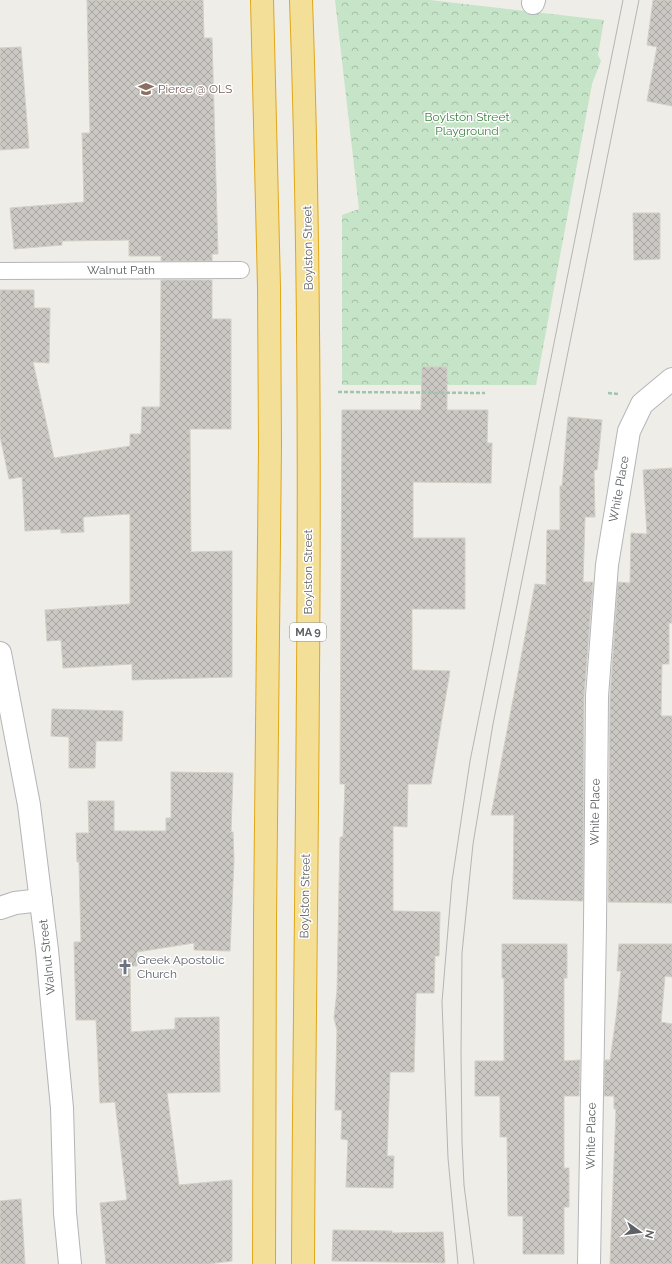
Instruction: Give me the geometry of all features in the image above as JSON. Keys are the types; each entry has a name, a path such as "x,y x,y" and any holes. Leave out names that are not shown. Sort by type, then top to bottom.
{"highway":[{"path":"262,0 267,181 270,423 264,1264"},
{"name":"Boylston Street","path":"301,0 307,198 309,396 303,1264"}],"street":[{"name":"White Place","path":"589,1264 595,933 596,696 607,565 629,431 642,404 672,379"},
{"name":"Walnut Street","path":"0,653 24,772 41,900 62,1108 64,1213 70,1264"},
{"path":"0,908 15,903 41,900"}],"lane":[{"name":"Walnut Path","path":"0,270 241,270"}],"path":[{"path":"338,392 485,392"}],"green space":[{"name":"Boylston Street Playground","path":"335,0 430,0 604,20 598,55 601,61 592,84 536,385 342,385 342,215 359,209"}],"building":[{"name":"Pierce @ OLS","path":"87,0 203,0 204,38 212,38 218,254 212,254 212,261 161,261 161,256 129,256 129,240 62,241 62,245 14,249 10,208 84,202 82,133 90,133"},
{"path":"653,0 672,0 672,106 647,101 657,47 647,45"},
{"path":"21,47 29,148 0,150 0,48"},
{"path":"633,213 660,213 660,259 634,260"},
{"path":"161,280 212,280 212,319 231,319 231,429 190,429 191,552 232,551 232,677 132,680 132,664 63,668 61,640 47,641 45,610 130,604 130,514 83,517 84,532 61,533 61,529 25,531 22,477 9,479 0,436 0,290 34,290 34,308 50,308 49,363 33,362 54,458 130,446 130,434 141,434 142,407 160,407"},
{"path":"422,367 447,367 447,410 488,410 487,443 492,443 491,483 413,482 413,538 465,538 465,609 412,609 412,670 450,671 431,784 408,784 407,827 393,826 393,911 440,912 439,956 435,956 434,993 416,993 414,1072 390,1072 387,1156 394,1156 393,1188 346,1187 348,1140 341,1139 342,1110 335,1110 337,1030 334,1018 337,991 340,837 343,837 345,784 340,784 342,410 421,410"},
{"path":"568,417 602,420 597,470 594,470 595,517 585,517 583,582 593,582 584,696 583,901 513,899 514,815 491,815 535,584 546,585 547,530 560,530 560,486 562,486"},
{"path":"672,468 672,623 669,623 669,664 662,664 661,716 672,716 672,903 608,902 610,697 618,582 630,583 631,533 647,534 643,470"},
{"path":"52,709 123,711 122,741 96,741 95,768 69,768 69,737 51,736"},
{"path":"171,772 233,773 231,832 233,832 234,860 230,951 194,950 194,943 137,952 137,966 130,966 131,1032 175,1029 175,1018 219,1017 220,1092 167,1093 179,1185 232,1180 232,1261 208,1264 106,1264 100,1203 127,1200 115,1102 100,1103 96,1020 76,1020 74,942 81,942 79,862 77,862 76,833 89,833 88,801 114,801 114,831 166,831 166,818 171,818"},
{"path":"502,944 567,944 567,978 564,978 564,1061 580,1060 579,1096 564,1096 564,1168 569,1168 569,1207 564,1207 564,1254 523,1254 523,1216 508,1216 507,1137 500,1137 500,1096 475,1096 475,1061 504,1061 504,978 502,978"},
{"path":"619,944 672,944 672,977 665,976 661,1022 672,1024 672,1264 610,1264 616,1109 614,1109 614,1096 604,1096 605,1060 610,1060 616,1018 621,971 617,971"},
{"path":"21,1199 25,1264 0,1264 0,1201"},
{"path":"333,1230 392,1231 392,1233 443,1232 445,1263 332,1261"}],"tram line":[{"path":"458,1264 448,1158 442,1002 452,881 470,761 623,0"},
{"path":"474,1264 464,1185 461,1053 462,953 473,844 493,724 639,0"}],"place":[{"name":"Pierce @ OLS","path":"146,89"},
{"name":"Greek Apostolic Church","path":"125,967"}]}
